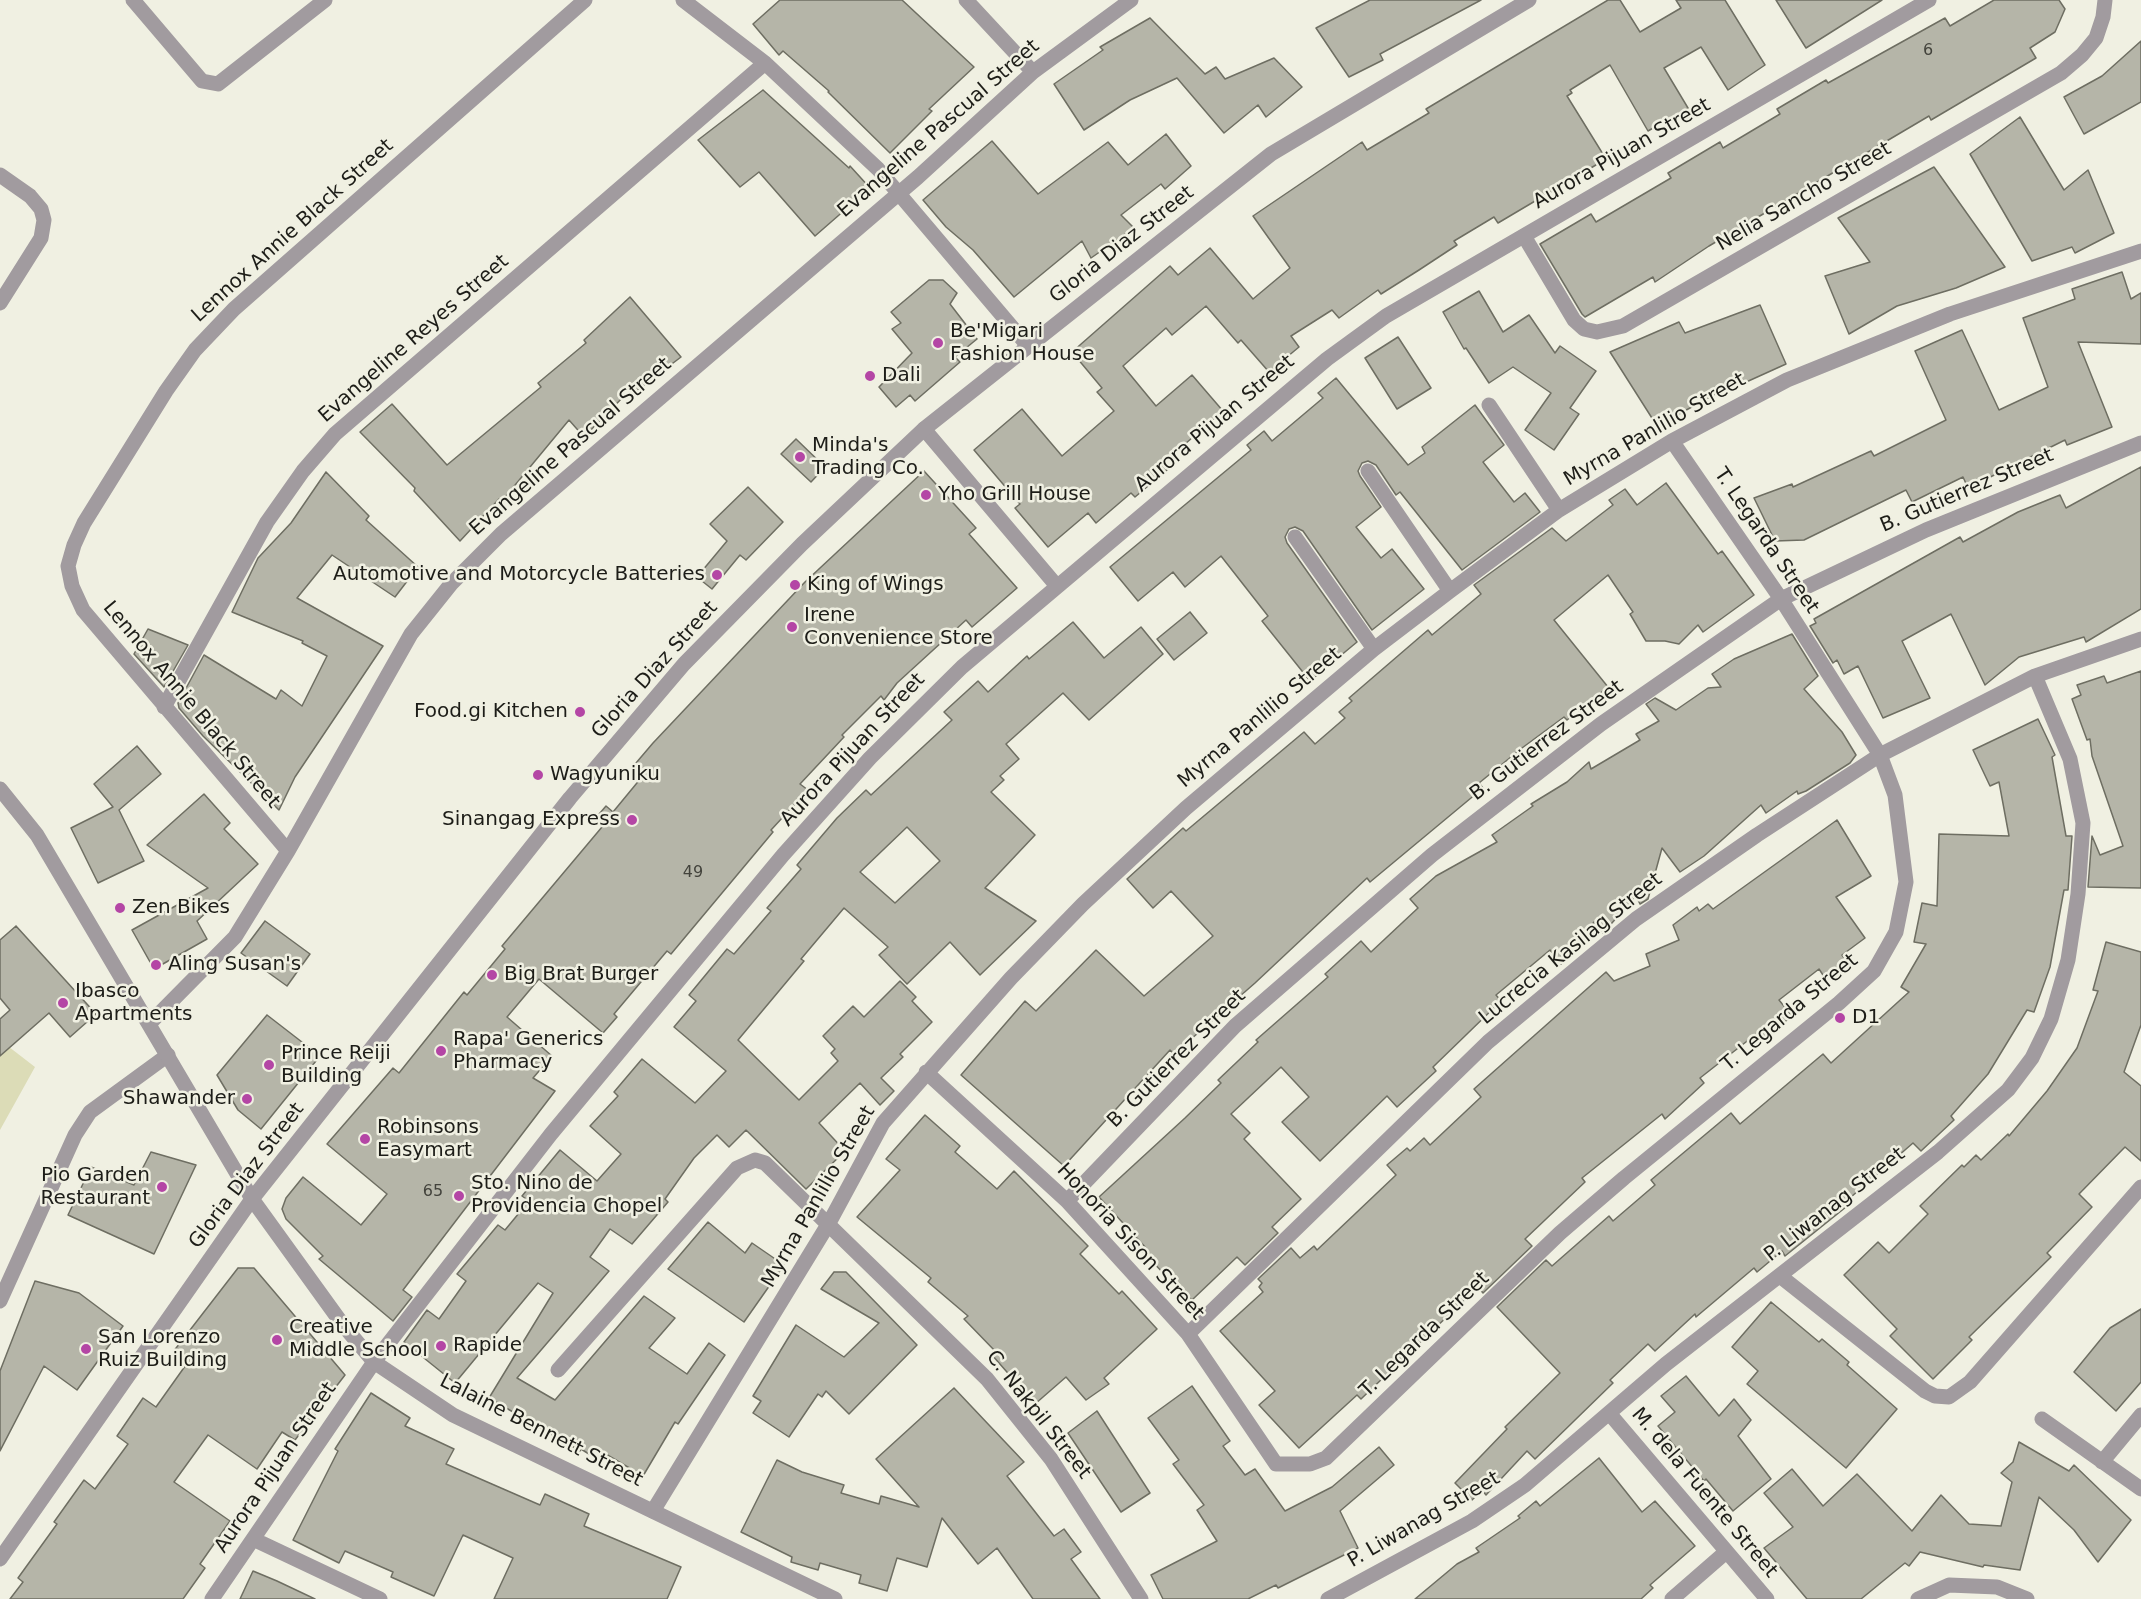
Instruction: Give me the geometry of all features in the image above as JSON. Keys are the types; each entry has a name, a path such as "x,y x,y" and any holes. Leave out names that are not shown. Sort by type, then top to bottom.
{"street":[{"path":"133,0 202,81 218,84 325,0"},
{"name":"Lennox Annie Black Street","path":"288,851 83,610 72,586 68,566 84,524 166,391 195,350 234,309 585,0"},
{"path":"683,0 765,63 821,114 899,191 1028,346"},
{"path":"966,0 1034,72"},
{"name":"Evangeline Pascual Street","path":"150,1023 235,937 288,851 411,634 451,584 501,534 1034,72 1131,0"},
{"name":"Gloria Diaz Street","path":"0,1559 252,1199 570,798 684,664 802,544 924,429 1271,154 1529,0"},
{"name":"Aurora Pijuan Street","path":"212,1599 374,1362 551,1134 783,855 878,749 962,667 1056,585 1327,359 1386,316 1929,0"},
{"name":"Nelia Sancho Street","path":"1524,236 1579,325 1584,329 1597,332 1623,326 2061,73 2082,55 2096,38 2103,17 2105,0"},
{"name":"Evangeline Reyes Street","path":"164,707 267,522 303,471 335,434 765,63"},
{"path":"0,174 30,196 41,209 44,220 41,238 0,303"},
{"name":"Myrna Panlilio Street","path":"653,1511 829,1223 884,1123 926,1072 1011,978 1092,896 1186,808 1374,649 1450,591 1559,510 1672,441 1787,380 1950,314 2141,251"},
{"path":"1489,405 1559,510"},
{"path":"924,429 1056,585"},
{"name":"T. Legarda Street","path":"1276,1464 1310,1464 1326,1458 1560,1233 1839,1003 1874,971 1896,932 1906,882 1894,795 1880,756 1781,599 1672,441"},
{"name":"B. Gutierrez Street","path":"1066,1201 1235,1026 1432,855 1601,724 1781,599 1926,530 2141,442"},
{"path":"1368,471 1450,591"},
{"path":"1295,537 1374,649"},
{"name":"Lucrecia Kasilag Street","path":"1188,1334 1497,1034 1636,919 1757,835 1880,756 2035,676 2141,639"},
{"name":"P. Liwanag Street","path":"1328,1599 1472,1521 1526,1485 1666,1364 1938,1152 2008,1090 2032,1059 2051,1019 2068,960 2078,894 2083,823 2070,759 2035,676"},
{"name":"Lalaine Bennett Street","path":"0,789 37,835 252,1199 343,1325 374,1362 453,1415 835,1599"},
{"path":"0,1301 75,1135 90,1112 168,1055"},
{"name":"Honoria Sison Street","path":"926,1072 1066,1201 1188,1334 1276,1464"},
{"name":"C. Nakpil Street","path":"558,1370 737,1168 746,1162 755,1160 765,1163 987,1379 1051,1459 1141,1599"},
{"path":"1780,1276 1925,1391 1935,1396 1949,1397 1970,1382 2141,1187"},
{"name":"M. dela Fuente Street","path":"1609,1413 1767,1599"},
{"path":"2102,1462 2141,1415"},
{"path":"2042,1419 2141,1489"},
{"path":"253,1539 380,1599"},
{"path":"1672,1599 1726,1552"},
{"path":"1918,1599 1950,1585 1997,1587 2028,1599"}],"green space":[{"path":"0,1040 35,1067 0,1130"}],"building":[{"path":"780,0 902,0 974,67 929,109 932,111 890,153 829,91 783,51 779,55 753,24"},
{"path":"1370,0 1481,0 1380,54 1383,60 1349,77 1316,28"},
{"path":"1608,0 1620,0 1640,32 1681,8 1676,0 1725,0 1765,65 1728,90 1701,47 1664,68 1688,108 1648,131 1610,65 1570,90 1572,93 1567,96 1606,159 1498,223 1494,217 1454,241 1457,245 1419,270 1381,294 1378,290 1339,318 1332,310 1291,336 1299,347 1269,372 1241,340 1238,343 1206,306 1172,335 1166,328 1123,366 1156,406 1192,375 1223,411 1162,464 1167,470 1135,497 1131,493 1096,523 1088,513 1048,547 1015,508 1020,504 974,450 1022,409 1062,456 1114,411 1097,392 1102,388 1072,352 1170,266 1178,275 1210,248 1253,299 1290,268 1253,216 1362,142 1367,150 1429,113 1426,109"},
{"path":"1776,0 1882,0 1806,48"},
{"path":"1994,0 2059,0 2065,9 2055,32 2030,48 2036,58 1931,120 1929,116 1709,246 1655,282 1653,277 1585,317 1582,314 1540,244 1591,214 1596,222 1671,178 1668,173 1720,142 1723,148 1780,114 1777,109 1826,80 1828,83 1945,18 1950,26"},
{"path":"1150,18 1205,74 1216,67 1225,79 1274,58 1302,87 1266,117 1258,105 1224,133 1177,78 1130,100 1084,130 1054,84 1103,50 1100,47"},
{"path":"2141,41 2141,102 2084,134 2064,97 2102,76"},
{"path":"763,90 849,168 850,166 870,188 815,236 759,172 740,187 698,140"},
{"path":"2020,117 2064,190 2088,170 2114,233 2075,253 2072,247 2032,261 1970,154"},
{"path":"1166,134 1191,166 1165,189 1161,184 1121,215 1134,228 1091,258 1082,241 1014,297 973,250 946,227 923,200 992,141 1038,194 1108,142 1128,165"},
{"path":"1934,167 2005,267 1956,288 1897,306 1849,334 1825,276 1870,262 1838,218"},
{"path":"2122,272 2131,299 2141,293 2141,344 2078,342 2112,427 2067,445 2065,440 1968,488 1963,477 1912,502 1906,490 1804,540 1775,541 1754,498 1792,484 1793,487 1871,451 1874,456 1946,420 1915,351 1962,330 1999,410 2048,387 2023,318 2075,299 2072,289"},
{"name":"Be'Migari Fashion House","path":"929,280 943,280 957,293 950,304 977,339 955,357 960,362 915,401 910,395 896,407 879,387 912,353 892,329 901,323 891,312"},
{"path":"1479,291 1503,332 1529,315 1555,353 1560,346 1596,371 1570,408 1579,414 1554,450 1525,430 1551,393 1513,367 1489,383 1466,348 1464,349 1443,312"},
{"path":"630,297 681,357 631,395 628,392 584,437 569,420 501,502 499,499 460,541 414,491 415,488 360,432 392,404 447,465 541,387 538,383 586,343 584,340"},
{"path":"1760,305 1786,364 1733,388 1732,385 1657,426 1610,352 1679,322 1685,333"},
{"path":"1398,337 1431,388 1397,409 1365,358"},
{"path":"1336,378 1408,465 1425,453 1422,447 1475,405 1504,445 1483,462 1514,502 1525,493 1540,512 1462,570 1400,492 1396,495 1376,465 1368,461 1362,463 1358,471 1360,476 1381,507 1356,527 1381,558 1392,549 1424,589 1372,630 1303,531 1295,527 1289,529 1285,537 1287,543 1357,642 1310,681 1262,621 1268,616 1221,556 1185,587 1173,572 1138,601 1110,567 1251,450 1247,445 1264,431 1272,441 1323,398 1318,393"},
{"name":"Minda's Trading Co.","path":"796,439 825,467 811,482 781,454"},
{"path":"2141,467 2141,609 2086,642 2084,637 2019,657 1985,685 1951,614 1902,641 1930,698 1883,718 1858,666 1844,674 1837,660 1833,663 1810,626 1816,623 1814,619 1960,537 1963,542 2018,512 2060,495 2066,508"},
{"path":"924,471 976,528 969,534 1017,588 972,627 966,620 897,683 884,700 881,696 842,735 844,737 800,784 808,790 771,830 773,832 671,954 667,951 614,1014 617,1017 603,1033 539,979 507,1017 552,1056 533,1078 555,1091 403,1290 412,1297 393,1321 319,1259 323,1256 286,1219 282,1209 286,1198 303,1177 361,1225 387,1194 327,1144 393,1068 399,1073 464,992 467,995 505,949 502,946 602,827 594,820 606,806 613,812 646,772 636,763 653,743 805,582"},
{"path":"326,472 369,516 366,520 418,567 395,597 332,555 297,598 383,646 295,777 279,810 203,736 179,708 178,703 204,655 276,699 281,690 302,706 327,656 302,643 303,641 232,612 258,558 291,523"},
{"path":"1666,483 1718,554 1722,551 1754,595 1703,632 1698,625 1679,644 1646,641 1630,614 1633,612 1608,575 1554,620 1608,687 1567,720 1564,717 1522,748 1479,783 1483,788 1370,882 1367,878 1255,983 1174,1054 1170,1050 1064,1166 961,1075 1025,1001 1036,1011 1096,950 1144,996 1213,936 1171,891 1153,908 1127,879 1183,828 1186,831 1304,732 1315,744 1345,718 1339,712 1352,701 1349,698 1428,630 1432,635 1481,594 1474,585 1552,528 1566,541 1613,505 1609,500 1625,489 1637,505"},
{"path":"748,487 783,522 746,560 740,555 712,589 697,577 727,541 710,524"},
{"path":"1190,612 1207,633 1174,660 1157,639"},
{"path":"1073,622 1104,658 1141,627 1163,654 1089,720 1063,693 1006,744 1019,759 1000,776 1004,780 991,792 1035,835 985,888 1036,921 980,975 950,942 907,984 879,955 888,947 844,908 801,959 804,961 738,1040 799,1100 838,1061 831,1053 835,1049 823,1036 853,1006 864,1017 900,981 916,997 912,1001 932,1022 900,1054 903,1057 881,1078 894,1091 880,1105 860,1083 819,1123 845,1151 806,1189 746,1130 729,1147 717,1135 694,1158 665,1199 668,1202 632,1244 610,1229 590,1257 609,1271 517,1378 555,1400 644,1296 675,1318 649,1348 687,1374 709,1343 725,1355 678,1424 675,1422 643,1476 604,1453 600,1461 581,1449 580,1451 489,1398 553,1293 538,1283 455,1383 404,1342 427,1310 439,1319 466,1281 457,1274 498,1225 505,1230 529,1201 522,1196 560,1150 597,1181 621,1154 590,1126 618,1096 614,1092 642,1059 695,1103 726,1071 674,1027 696,1001 689,995 727,949 734,954 771,911 767,908 801,869 797,865 837,818 866,790 871,795 952,720 944,712 978,681 988,692 1027,656 1029,659","holes":["907,827 940,861 895,903 860,872"]},
{"path":"148,629 188,645 164,687 134,654"},
{"path":"1792,634 1818,676 1804,689 1842,732 1856,755 1850,763 1806,791 1798,794 1797,791 1766,813 1761,805 1704,856 1680,872 1662,848 1648,899 1640,904 1636,896 1603,933 1594,922 1561,964 1550,950 1496,995 1501,1001 1433,1067 1436,1071 1397,1107 1387,1096 1320,1161 1282,1122 1309,1097 1281,1067 1231,1114 1250,1133 1244,1139 1301,1199 1272,1227 1278,1233 1245,1265 1237,1257 1192,1300 1172,1278 1170,1280 1143,1252 1147,1249 1099,1197 1221,1083 1218,1080 1258,1042 1256,1040 1328,977 1325,974 1361,941 1371,952 1418,908 1410,899 1436,876 1497,842 1492,835 1533,806 1531,804 1567,782 1589,762 1591,769 1640,740 1636,734 1659,721 1646,704 1655,698 1676,710 1708,688 1721,687 1712,674 1734,659"},
{"path":"2141,671 2141,888 2088,887 2092,836 2100,855 2123,846 2092,756 2090,739 2087,740 2072,699 2081,695 2077,685 2104,676 2107,683"},
{"path":"2038,719 2055,755 2052,757 2066,836 2072,836 2068,890 2064,890 2050,967 2034,1012 2027,1010 1988,1074 1951,1116 1954,1120 1921,1151 1913,1143 1843,1204 1846,1207 1785,1256 1782,1251 1757,1272 1754,1268 1696,1317 1695,1314 1655,1351 1648,1344 1610,1380 1613,1383 1535,1459 1527,1451 1486,1495 1482,1490 1472,1500 1455,1483 1507,1429 1505,1427 1560,1373 1497,1307 1546,1260 1552,1266 1609,1216 1613,1221 1655,1185 1651,1180 1731,1113 1740,1124 1823,1054 1831,1063 1909,992 1901,987 1926,944 1914,942 1922,903 1937,906 1939,834 2009,836 1999,782 1990,786 1973,750"},
{"path":"137,746 161,774 119,810 144,861 98,883 71,828 113,807 94,784"},
{"path":"204,794 230,823 224,829 258,864 197,921 207,939 154,969 132,930 208,888 147,845"},
{"path":"1837,820 1871,876 1836,897 1865,938 1842,955 1847,962 1825,978 1819,969 1779,1000 1792,1016 1756,1045 1751,1038 1700,1078 1704,1083 1665,1119 1662,1114 1582,1178 1585,1182 1525,1239 1532,1246 1483,1293 1478,1287 1361,1399 1357,1395 1299,1448 1259,1405 1275,1391 1220,1331 1263,1292 1259,1287 1262,1283 1258,1279 1291,1248 1300,1258 1314,1246 1317,1250 1396,1175 1387,1165 1407,1148 1410,1151 1424,1138 1430,1145 1481,1097 1474,1089 1606,972 1614,981 1650,966 1646,954 1679,940 1673,925 1697,907 1699,911 1708,904 1713,909"},
{"path":"265,921 310,954 287,986 241,953"},
{"path":"16,926 96,1014 70,1037 49,1013 0,1056 0,1019 10,1010 0,998 0,940"},
{"path":"2106,942 2141,952 2141,1025 2124,1072 2141,1086 2141,1161 2125,1147 2079,1194 2092,1207 2047,1253 2051,1257 1969,1337 1972,1340 1933,1379 1890,1336 1897,1329 1844,1275 1878,1242 1889,1253 1928,1214 1920,1206 1962,1165 1964,1167 1976,1155 1981,1160 2008,1134 2009,1136 2047,1091 2077,1048 2098,991 2093,990"},
{"name":"Prince Reiji Building","path":"267,1015 320,1056 261,1129 238,1110 217,1075"},
{"path":"925,1115 960,1146 955,1152 997,1189 1014,1171 1088,1246 1080,1254 1119,1294 1122,1291 1157,1329 1104,1378 1109,1384 1086,1400 1066,1377 1035,1404 992,1355 996,1352 964,1319 968,1316 928,1282 931,1278 857,1217 900,1170 886,1159"},
{"path":"151,1152 196,1165 154,1254 68,1215 91,1167 134,1185"},
{"path":"708,1222 745,1253 752,1243 784,1265 744,1322 668,1269"},
{"path":"238,1268 254,1268 345,1375 295,1440 282,1432 257,1469 208,1435 174,1482 230,1521 200,1564 205,1568 183,1599 10,1599 23,1582 18,1578 57,1524 54,1522 84,1480 95,1489 128,1444 117,1436 143,1398 156,1407 188,1362 173,1352"},
{"path":"834,1272 846,1272 917,1345 849,1414 826,1391 822,1397 818,1394 789,1437 753,1413 761,1401 753,1396 796,1325 844,1357 879,1323 821,1289"},
{"path":"35,1281 79,1293 123,1326 77,1390 44,1366 0,1451 0,1371"},
{"path":"1771,1302 1819,1342 1822,1339 1849,1362 1847,1365 1897,1409 1846,1468 1747,1384 1758,1371 1732,1347"},
{"path":"2141,1309 2141,1382 2116,1411 2074,1372 2110,1328"},
{"path":"1686,1376 1719,1416 1734,1399 1751,1420 1738,1436 1771,1479 1733,1511 1706,1479 1704,1481 1658,1426 1675,1412 1661,1396"},
{"path":"1192,1386 1230,1441 1223,1446 1245,1475 1255,1469 1285,1511 1332,1487 1379,1447 1394,1465 1340,1511 1358,1548 1278,1588 1276,1585 1248,1599 1163,1599 1151,1575 1217,1541 1197,1510 1204,1505 1173,1464 1179,1460 1148,1418"},
{"path":"954,1388 1024,1462 1007,1476 1054,1536 1064,1529 1081,1552 1071,1559 1100,1599 1033,1599 997,1548 978,1564 942,1518 927,1567 897,1558 887,1591 859,1583 861,1575 820,1563 818,1570 791,1562 792,1557 741,1532 777,1460 802,1472 844,1485 841,1493 879,1504 881,1496 919,1507 876,1459"},
{"path":"371,1393 410,1418 405,1426 454,1449 446,1464 540,1505 545,1494 589,1514 584,1526 681,1567 667,1599 494,1599 513,1558 463,1535 434,1596 391,1577 393,1572 345,1551 339,1563 293,1540 338,1451 335,1449"},
{"path":"1097,1411 1150,1493 1121,1512 1068,1433"},
{"path":"2019,1442 2069,1471 2074,1465 2131,1520 2098,1562 2074,1530 2039,1497 2020,1570 1984,1565 1983,1567 1920,1552 1909,1566 1905,1563 1861,1599 1807,1599 1764,1548 1793,1527 1764,1493 1792,1469 1823,1506 1857,1474 1912,1531 1941,1495 1969,1524 2001,1526 2012,1482 2001,1473 2013,1462"},
{"path":"1599,1458 1642,1512 1655,1501 1695,1546 1650,1585 1653,1588 1641,1599 1415,1599 1457,1564 1479,1552 1476,1548 1520,1518 1518,1516 1536,1501 1540,1506"},
{"path":"253,1571 277,1581 315,1599 240,1599"}],"place":[{"name":"Be'Migari Fashion House","path":"938,343"},
{"name":"Dali","path":"870,376"},
{"name":"Minda's Trading Co.","path":"800,457"},
{"name":"Yho Grill House","path":"926,495"},
{"name":"Automotive and Motorcycle Batteries","path":"717,575"},
{"name":"King of Wings","path":"795,585"},
{"name":"Irene Convenience Store","path":"792,627"},
{"name":"Food.gi Kitchen","path":"580,712"},
{"name":"Wagyuniku","path":"538,775"},
{"name":"Sinangag Express","path":"632,820"},
{"name":"Zen Bikes","path":"120,908"},
{"name":"Aling Susan's","path":"156,965"},
{"name":"Big Brat Burger","path":"492,975"},
{"name":"Ibasco Apartments","path":"63,1003"},
{"name":"D1","path":"1840,1018"},
{"name":"Rapa' Generics Pharmacy","path":"441,1051"},
{"name":"Prince Reiji Building","path":"269,1065"},
{"name":"Shawander","path":"247,1099"},
{"name":"Robinsons Easymart","path":"365,1139"},
{"name":"Pio Garden Restaurant","path":"162,1187"},
{"name":"Sto. Nino de Providencia Chopel","path":"459,1196"},
{"name":"Creative Middle School","path":"277,1340"},
{"name":"Rapide","path":"441,1346"},
{"name":"San Lorenzo Ruiz Building","path":"86,1349"}]}
